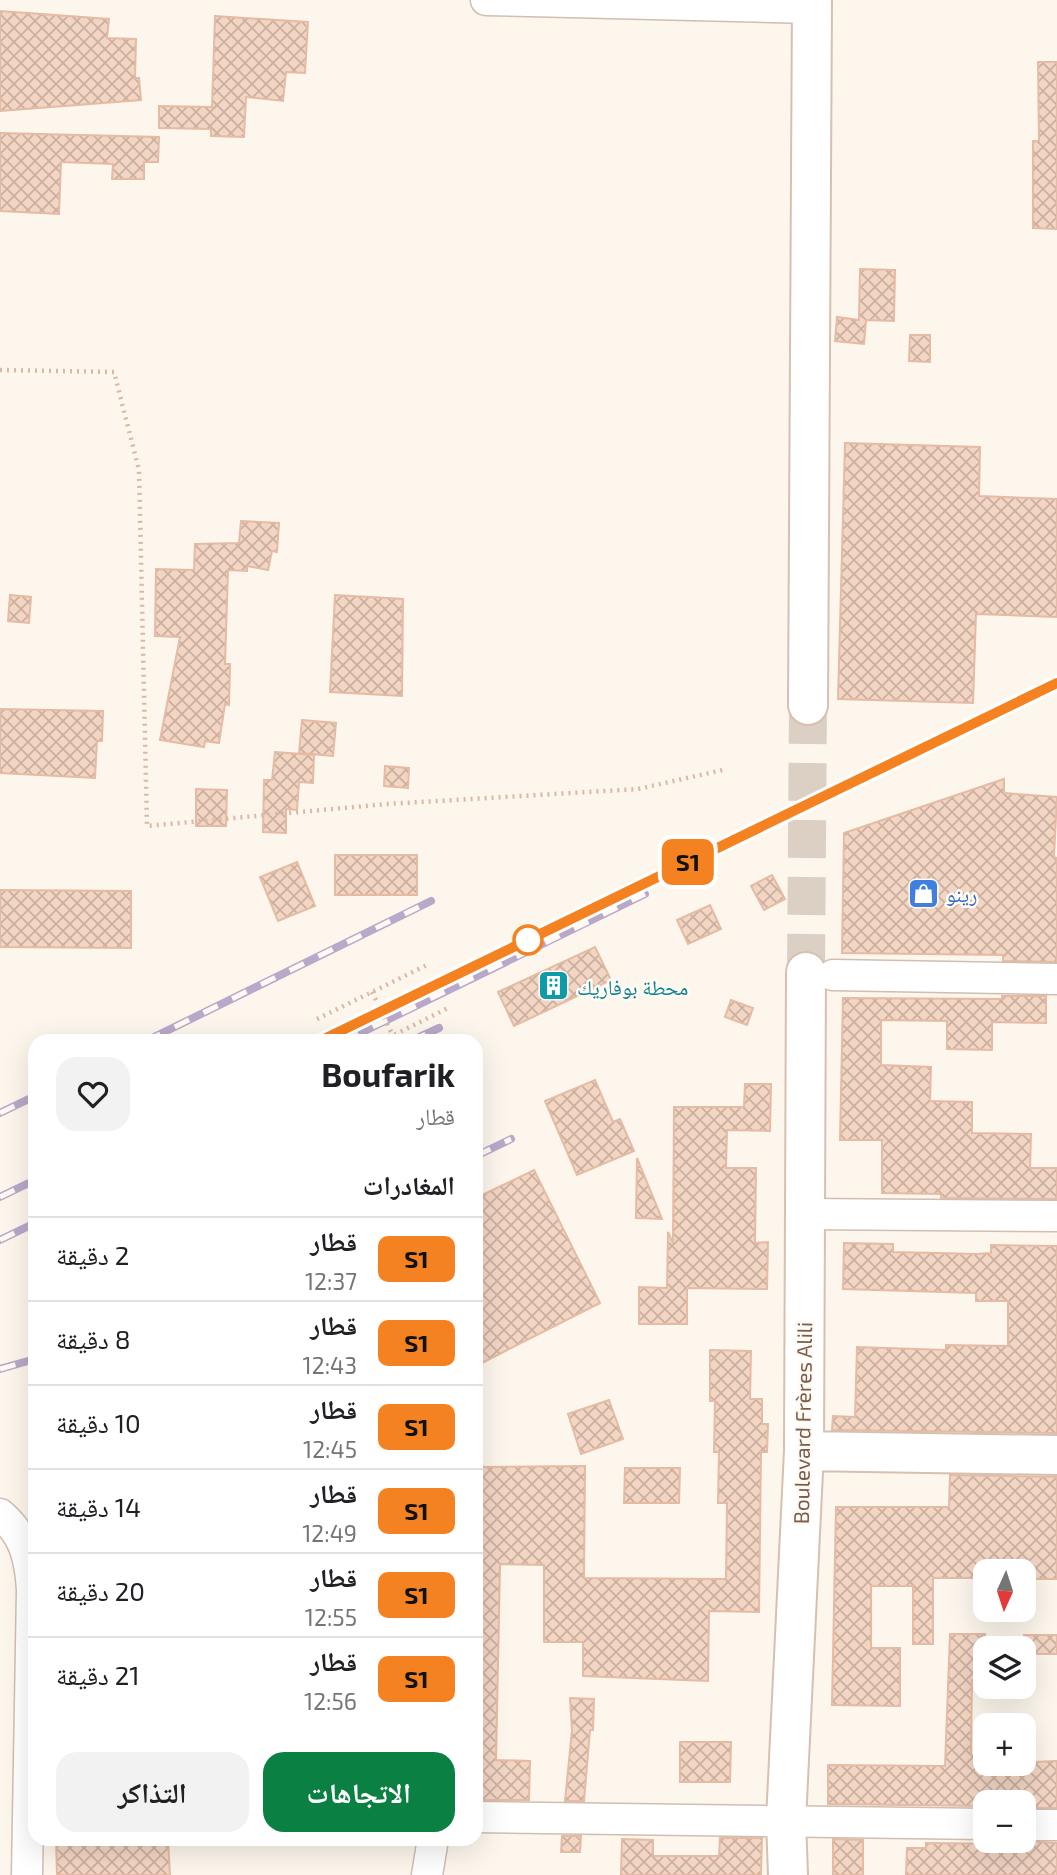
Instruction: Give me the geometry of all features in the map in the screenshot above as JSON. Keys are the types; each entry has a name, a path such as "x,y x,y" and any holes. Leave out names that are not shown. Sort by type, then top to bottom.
{"main road":[{"path":"808,705 812,4"},
{"name":"Boulevard Frères Alili","path":"788,1875 786,1821 804,1451 806,1214 819,973"},
{"path":"804,1451 1057,1455"}],"street":[{"path":"486,0 812,4"},
{"path":"819,973 1057,979"},
{"path":"806,1214 1057,1216"},
{"path":"0,1514 13,1525 23,1541 28,1557"},
{"path":"483,1817 973,1824"},
{"path":"27,1875 28,1818"},
{"path":"1036,1825 1057,1825"},
{"path":"427,1875 432,1846"}],"path":[{"path":"0,370 114,372 139,470 147,826 387,804 638,789 727,769"},
{"path":"317,1019 427,965"},
{"path":"372,992 392,1034"},
{"path":"397,1034 450,1007"}],"building":[{"path":"0,11 109,19 107,38 136,39 135,78 139,78 141,100 0,111"},
{"path":"215,16 308,22 305,73 286,72 283,101 246,97 244,137 211,136 211,129 159,128 159,106 212,107"},
{"path":"1038,62 1057,62 1057,229 1033,228 1033,141 1039,141"},
{"path":"0,133 159,137 158,162 144,162 144,179 112,179 113,164 61,162 59,214 0,211"},
{"path":"860,269 895,270 894,321 866,320 864,344 835,341 837,317 859,320"},
{"path":"910,335 930,335 930,362 909,361"},
{"path":"845,443 980,447 979,496 1057,499 1057,617 976,614 973,703 838,699"},
{"path":"241,521 279,523 277,552 272,551 268,570 247,566 247,571 228,570 225,664 230,664 229,705 225,704 219,743 205,741 204,747 160,740 180,637 155,636 156,569 194,570 195,544 239,543"},
{"path":"10,595 31,597 29,623 8,621"},
{"path":"335,595 403,599 402,696 330,692"},
{"path":"0,709 103,711 102,741 97,741 95,778 0,773"},
{"path":"302,720 336,723 333,756 299,753"},
{"path":"275,752 314,755 313,783 299,782 297,810 286,809 286,833 263,832 264,780 272,780"},
{"path":"385,766 409,768 408,788 384,786"},
{"name":"رينو","path":"1004,779 1004,793 1057,797 1054,857 1057,858 1057,962 1003,961 1003,955 842,953 844,833"},
{"path":"196,789 227,790 226,826 196,826"},
{"path":"335,855 417,855 417,895 335,895"},
{"path":"297,862 315,906 278,921 260,877"},
{"path":"772,875 785,899 764,910 751,886"},
{"path":"0,890 131,891 131,948 0,947"},
{"path":"710,905 721,929 688,944 677,920"},
{"name":"محطة بوفاريك","path":"595,947 611,980 514,1026 498,992"},
{"path":"1002,996 1046,996 1046,1023 992,1022 992,1050 947,1049 947,1021 881,1020 881,1065 931,1067 930,1101 972,1102 972,1133 1031,1134 1030,1168 1057,1168 1057,1199 941,1198 941,1194 882,1193 882,1140 840,1140 843,998 1002,999"},
{"path":"731,1000 753,1008 747,1025 725,1017"},
{"path":"595,1080 613,1122 620,1119 634,1151 577,1175 545,1101"},
{"path":"745,1084 771,1084 770,1131 727,1130 726,1168 756,1168 755,1243 768,1242 767,1289 687,1288 687,1324 639,1324 639,1287 667,1288 668,1232 673,1243 674,1107 744,1107"},
{"path":"637,1158 662,1219 636,1218"},
{"path":"534,1170 600,1303 483,1362 483,1195"},
{"path":"844,1243 893,1244 893,1252 977,1254 991,1253 991,1245 1057,1246 1057,1433 832,1430 833,1416 855,1417 857,1347 946,1350 946,1345 1008,1346 1008,1301 976,1301 976,1293 843,1289"},
{"path":"710,1350 751,1351 750,1399 762,1399 762,1424 768,1424 767,1452 761,1452 759,1612 709,1611 708,1681 583,1676 583,1642 544,1642 544,1565 500,1564 496,1760 530,1761 529,1800 483,1800 483,1467 585,1466 584,1578 726,1579 727,1503 718,1503 719,1452 714,1452 715,1401 710,1401"},
{"path":"609,1400 623,1439 581,1454 568,1414"},
{"path":"625,1468 680,1468 679,1503 624,1503"},
{"path":"950,1475 1057,1477 1057,1579 1036,1579 1036,1559 973,1559 973,1578 933,1578 933,1644 913,1644 913,1586 871,1586 871,1648 900,1648 900,1706 832,1705 836,1507 949,1507"},
{"path":"950,1634 985,1634 973,1636 973,1776 1036,1776 1036,1762 1057,1761 1057,1808 1036,1808 1036,1790 973,1790 973,1806 828,1804 828,1765 945,1766"},
{"path":"1057,1635 1057,1654 1036,1654 1036,1636 1024,1636"},
{"path":"570,1698 594,1699 584,1801 565,1801 572,1730"},
{"path":"680,1742 731,1742 730,1782 680,1782"},
{"path":"562,1836 581,1836 580,1852 561,1852"},
{"path":"720,1838 762,1838 761,1875 621,1875 622,1839 653,1840 653,1856 719,1856"},
{"path":"833,1839 863,1840 863,1875 833,1875"},
{"path":"1036,1842 1057,1843 1057,1875 906,1875 907,1848 926,1848 926,1843 973,1844 973,1853 1036,1853"},
{"path":"56,1846 168,1846 170,1875 57,1875"}],"tunnel":[{"path":"806,972 808,705"}],"railway":[{"path":"334,1034 1057,683"},
{"path":"358,1034 645,894"},
{"path":"160,1034 431,901"},
{"path":"426,1034 439,1028"},
{"path":"0,1113 28,1099"},
{"path":"483,1153 511,1139"},
{"path":"0,1197 28,1183"},
{"path":"0,1240 28,1226"},
{"path":"0,1369 28,1361"}],"train":[{"name":"S1","path":"334,1034 1057,683"}],"place":[{"name":"رينو","path":"923,893"},
{"name":"محطة بوفاريك","path":"554,986"}]}
